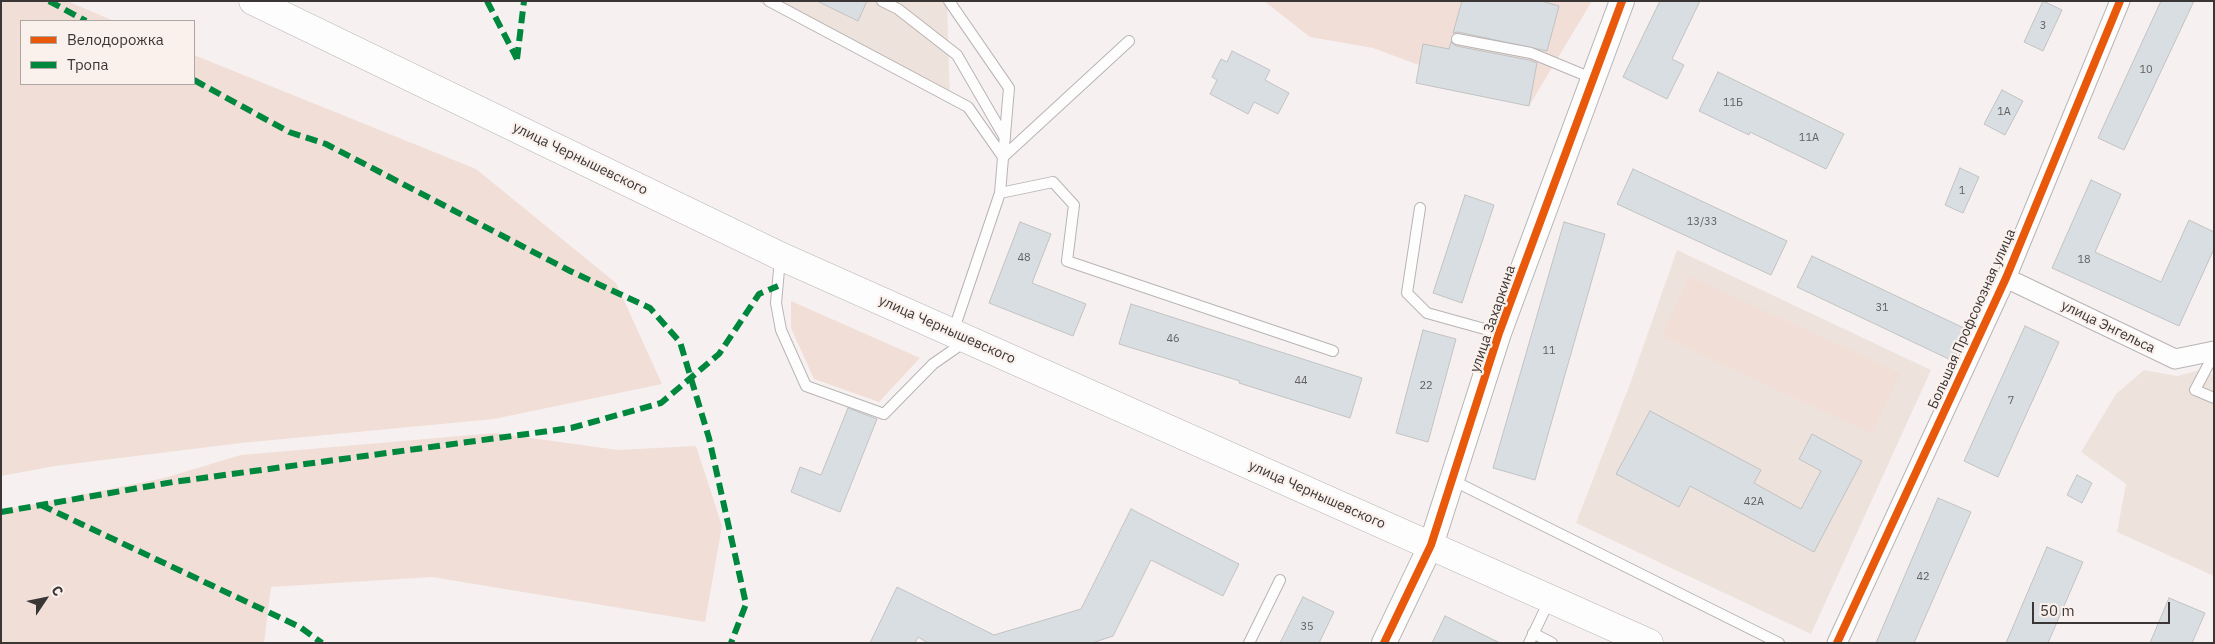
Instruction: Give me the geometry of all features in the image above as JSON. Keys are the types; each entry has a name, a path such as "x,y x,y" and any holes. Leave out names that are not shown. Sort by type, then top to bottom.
{"main road":[{"name":"улица Чернышевского","path":"253,1 780,256 1649,643"}],"street":[{"name":"Большая Профсоюзная улица","path":"1837,643 2006,278 2120,1"},
{"name":"улица Захаркина","path":"1384,643 1431,545 1499,333 1594,79 1620,2"},
{"name":"улица Энгельса","path":"2006,278 2175,359 2214,352"}],"lane":[{"path":"769,1 968,107 1003,157"},
{"path":"882,1 898,9 957,55 1005,138"},
{"path":"780,256 776,303 781,330 806,386 884,414 960,337 1000,193 1009,88 949,1"},
{"path":"1457,39 1531,53 1594,79"},
{"path":"1003,157 1129,40"},
{"path":"1000,193 1053,182 1074,205 1067,261 1333,351"},
{"path":"1420,208 1407,293 1427,312 1499,333"},
{"path":"2214,352 2195,390 2214,398"},
{"path":"1452,480 1779,643"},
{"path":"1249,643 1280,580"},
{"path":"1550,598 1531,638 1552,643"}],"shaded area":[{"path":"1,1 67,1 112,20 20,20 20,85 195,85 195,55 476,169 616,283 662,384 494,419 241,443 55,466 1,476"},
{"path":"757,1 947,1 950,103"},
{"path":"1264,1 1592,1 1529,106 1373,48 1310,37"},
{"path":"1677,250 1931,370 1811,634 1576,523 1630,384"},
{"path":"1689,276 1900,373 1872,434 1662,336"},
{"path":"791,301 920,358 879,402 814,379 791,328"},
{"path":"2144,370 2177,376 2200,370 2214,375 2214,576 2117,532 2126,484 2081,452 2116,394"},
{"path":"495,433 618,450 696,446 722,526 705,622 432,577 271,587 264,643 1,643 1,511 164,478 241,455"}],"building":[{"path":"817,1 867,1 858,21"},
{"path":"1462,1 1541,1 1559,6 1547,51 1458,32 1453,33"},
{"path":"1660,1 1700,1 1672,59 1684,65 1667,99 1623,77"},
{"path":"2043,1 2062,10 2043,51 2024,42"},
{"path":"2161,1 2194,1 2124,150 2098,138"},
{"path":"1451,42 1456,46 1537,63 1529,106 1416,83 1423,44 1449,49"},
{"path":"1232,51 1270,70 1265,80 1289,93 1278,114 1254,102 1248,114 1210,94 1217,80 1212,77 1221,59 1227,62"},
{"path":"1718,72 1844,134 1826,169 1750,132 1749,135 1699,111"},
{"path":"2002,90 2023,101 2005,135 1984,124"},
{"path":"1960,168 1979,177 1963,213 1945,205"},
{"path":"1633,169 1787,241 1771,275 1617,204"},
{"path":"2091,180 2121,194 2095,252 2161,282 2189,220 2214,232 2214,249 2179,326 2052,268"},
{"path":"1465,195 1494,205 1462,303 1433,293"},
{"path":"1020,222 1051,234 1032,283 1086,304 1073,336 989,303"},
{"path":"1564,222 1605,234 1535,480 1493,468"},
{"path":"1812,256 1968,330 1953,361 1797,287"},
{"path":"1131,304 1362,378 1350,418 1239,383 1240,381 1119,344"},
{"path":"2025,326 2059,342 1998,477 1964,461"},
{"path":"1423,330 1456,339 1428,442 1396,433"},
{"path":"848,408 877,419 840,512 791,492 800,467 821,475"},
{"path":"1650,411 1761,470 1754,483 1801,509 1821,471 1799,459 1812,434 1862,461 1814,552 1690,486 1679,507 1616,474"},
{"path":"2077,475 2092,483 2082,503 2067,495"},
{"path":"1938,498 1971,512 1914,643 1876,643"},
{"path":"1131,509 1239,564 1223,596 1151,560 1113,636 1092,643 928,643 918,637 915,643 870,643 897,587 994,635 1081,609"},
{"path":"2047,547 2083,562 2048,643 2006,643"},
{"path":"1303,597 1334,612 1319,643 1280,643"},
{"path":"2169,598 2205,613 2192,643 2150,643"},
{"path":"1445,616 1500,643 1432,643"}],"marked path":[{"path":"49,1 84,20"},
{"path":"487,1 517,59"},
{"path":"517,59 524,1"},
{"path":"195,81 289,132 326,144 570,271 650,308 680,342 709,438 746,604 731,643"},
{"path":"1,512 173,482 571,428 661,403 719,354 759,294 778,286"},
{"path":"41,505 300,627 322,643"}],"cycle path":[{"path":"1384,643 1431,545 1499,333 1622,1"},
{"path":"1837,643 2006,278 2120,1"}]}
